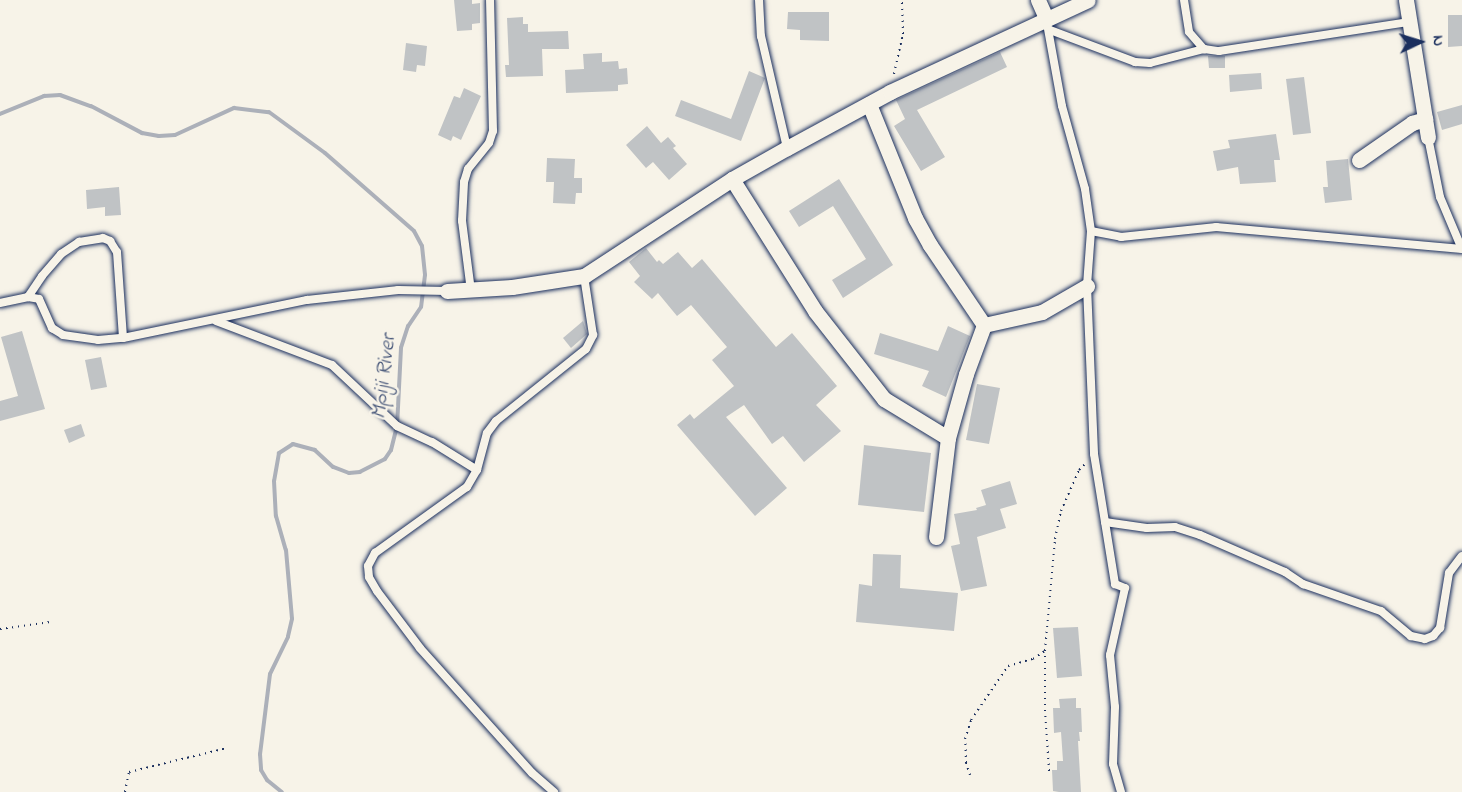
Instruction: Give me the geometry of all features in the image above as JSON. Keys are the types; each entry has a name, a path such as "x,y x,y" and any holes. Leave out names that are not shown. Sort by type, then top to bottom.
{"street":[{"path":"1038,0 1048,24"},
{"path":"447,291 471,291 584,276 732,179 787,148 890,92 1048,24 1088,0"},
{"path":"1406,0 1428,137"},
{"path":"869,104 915,218 930,245 984,325"},
{"path":"1359,160 1412,123 1425,119"},
{"path":"732,179 815,311 884,399 948,438"},
{"path":"984,325 1042,312 1087,286"},
{"path":"936,537 948,438 966,374 984,325"}],"lane":[{"path":"471,291 462,221 464,182 468,169 489,142 493,131 490,0"},
{"path":"759,0 762,36 787,148"},
{"path":"1184,0 1189,32 1204,49"},
{"path":"1048,24 1135,62 1150,63 1204,49 1219,51 1408,22"},
{"path":"1048,24 1062,106 1085,189 1091,231 1087,286 1094,454 1115,584 1125,588 1110,655 1115,707 1113,764 1120,792"},
{"path":"1091,231 1121,237 1216,227 1462,249 1440,197 1428,137"},
{"path":"28,297 61,254 79,242 103,237 110,241 117,252 123,338"},
{"path":"554,792 532,773 426,656 377,591 369,577 368,566 375,553 467,487 477,470 487,433 496,421 586,349 593,335 584,276"},
{"path":"0,303 28,297 39,299 52,328 63,335 89,340 123,338 308,300 398,290 447,291"},
{"path":"214,320 332,365 397,426 432,442 477,470"},
{"path":"1105,522 1147,528 1175,527 1200,535 1285,572 1303,585 1381,611 1411,636 1425,639 1433,636 1440,628 1449,573 1462,556"}],"path":[{"path":"890,92 903,34 902,0"},
{"path":"1049,771 1045,711 1045,651 1055,539 1061,512 1079,470 1094,454"},
{"path":"0,629 51,622"},
{"path":"970,775 966,763 965,739 971,720 1008,666 1033,659 1045,651"},
{"path":"125,792 129,772 227,748"}],"building":[{"path":"454,0 472,0 472,4 480,3 480,23 472,24 472,30 457,31"},
{"path":"788,12 829,12 829,41 800,40 800,30 787,29"},
{"path":"1448,15 1462,15 1462,46 1448,47"},
{"path":"523,17 523,24 528,24 528,32 568,31 569,49 542,49 543,76 506,77 505,65 509,65 507,18"},
{"path":"406,43 427,46 425,66 417,65 416,72 403,70"},
{"path":"1000,52 1007,67 917,110 945,157 921,171 894,126 905,119 896,100"},
{"path":"602,53 602,62 618,61 619,69 627,68 628,84 618,85 618,91 566,93 565,70 584,69 583,54"},
{"path":"1208,56 1225,56 1225,68 1209,68"},
{"path":"749,71 765,78 741,141 675,116 681,100 731,119"},
{"path":"1261,73 1262,89 1230,92 1229,75"},
{"path":"1304,77 1311,133 1293,135 1286,79"},
{"path":"464,88 481,96 461,140 453,136 451,141 438,135 454,96 460,98"},
{"path":"1462,105 1462,124 1442,130 1437,112"},
{"path":"647,126 661,143 668,137 676,146 673,148 687,164 669,180 653,162 646,168 626,145"},
{"path":"1276,134 1280,160 1274,160 1276,182 1240,184 1238,167 1217,171 1213,151 1230,148 1228,140"},
{"path":"547,158 575,159 574,178 582,178 582,193 576,193 575,204 553,203 554,182 546,182"},
{"path":"1348,159 1352,200 1325,203 1323,187 1328,187 1326,161"},
{"path":"839,179 893,265 843,298 832,280 866,259 833,206 799,227 789,211"},
{"path":"119,187 121,215 105,216 105,207 87,209 86,190"},
{"path":"646,248 657,262 659,260 663,264 678,252 692,268 702,259 776,347 792,333 837,386 816,405 841,431 804,462 783,436 772,444 744,405 726,417 787,488 755,516 677,425 690,414 694,419 734,386 712,360 727,347 691,305 677,316 658,293 652,299 634,282 640,276 629,262"},
{"path":"583,321 587,334 571,348 563,338"},
{"path":"948,326 970,336 946,397 922,386 929,371 874,354 880,333 938,351"},
{"path":"22,331 45,409 0,421 0,401 18,396 1,337"},
{"path":"101,357 107,387 91,390 85,360"},
{"path":"977,384 1000,388 989,444 966,440"},
{"path":"81,424 85,436 69,443 64,430"},
{"path":"864,445 931,453 924,512 858,505"},
{"path":"1010,481 1017,504 1000,509 1006,528 977,537 987,586 961,591 951,546 960,544 954,514 977,510 976,508 986,505 981,490"},
{"path":"873,554 901,555 900,588 958,593 954,631 856,622 859,584 872,586"},
{"path":"1078,627 1082,676 1057,678 1053,628"},
{"path":"1076,698 1076,708 1081,708 1082,732 1079,732 1080,741 1078,741 1081,792 1053,791 1052,770 1057,770 1057,761 1063,761 1061,732 1054,733 1053,708 1060,708 1059,699"}],"waterway":[{"name":"Mpiji River","path":"0,114 44,96 60,95 91,106 142,133 159,136 175,135 234,108 269,112 325,153 414,231 422,246 425,275 421,307 408,326 401,348 397,426 391,450 385,459 360,472 349,473 333,467 315,450 293,444 279,453 274,481 276,516 286,550 292,619 288,637 270,674 260,754 261,770 267,780 282,792"}]}
